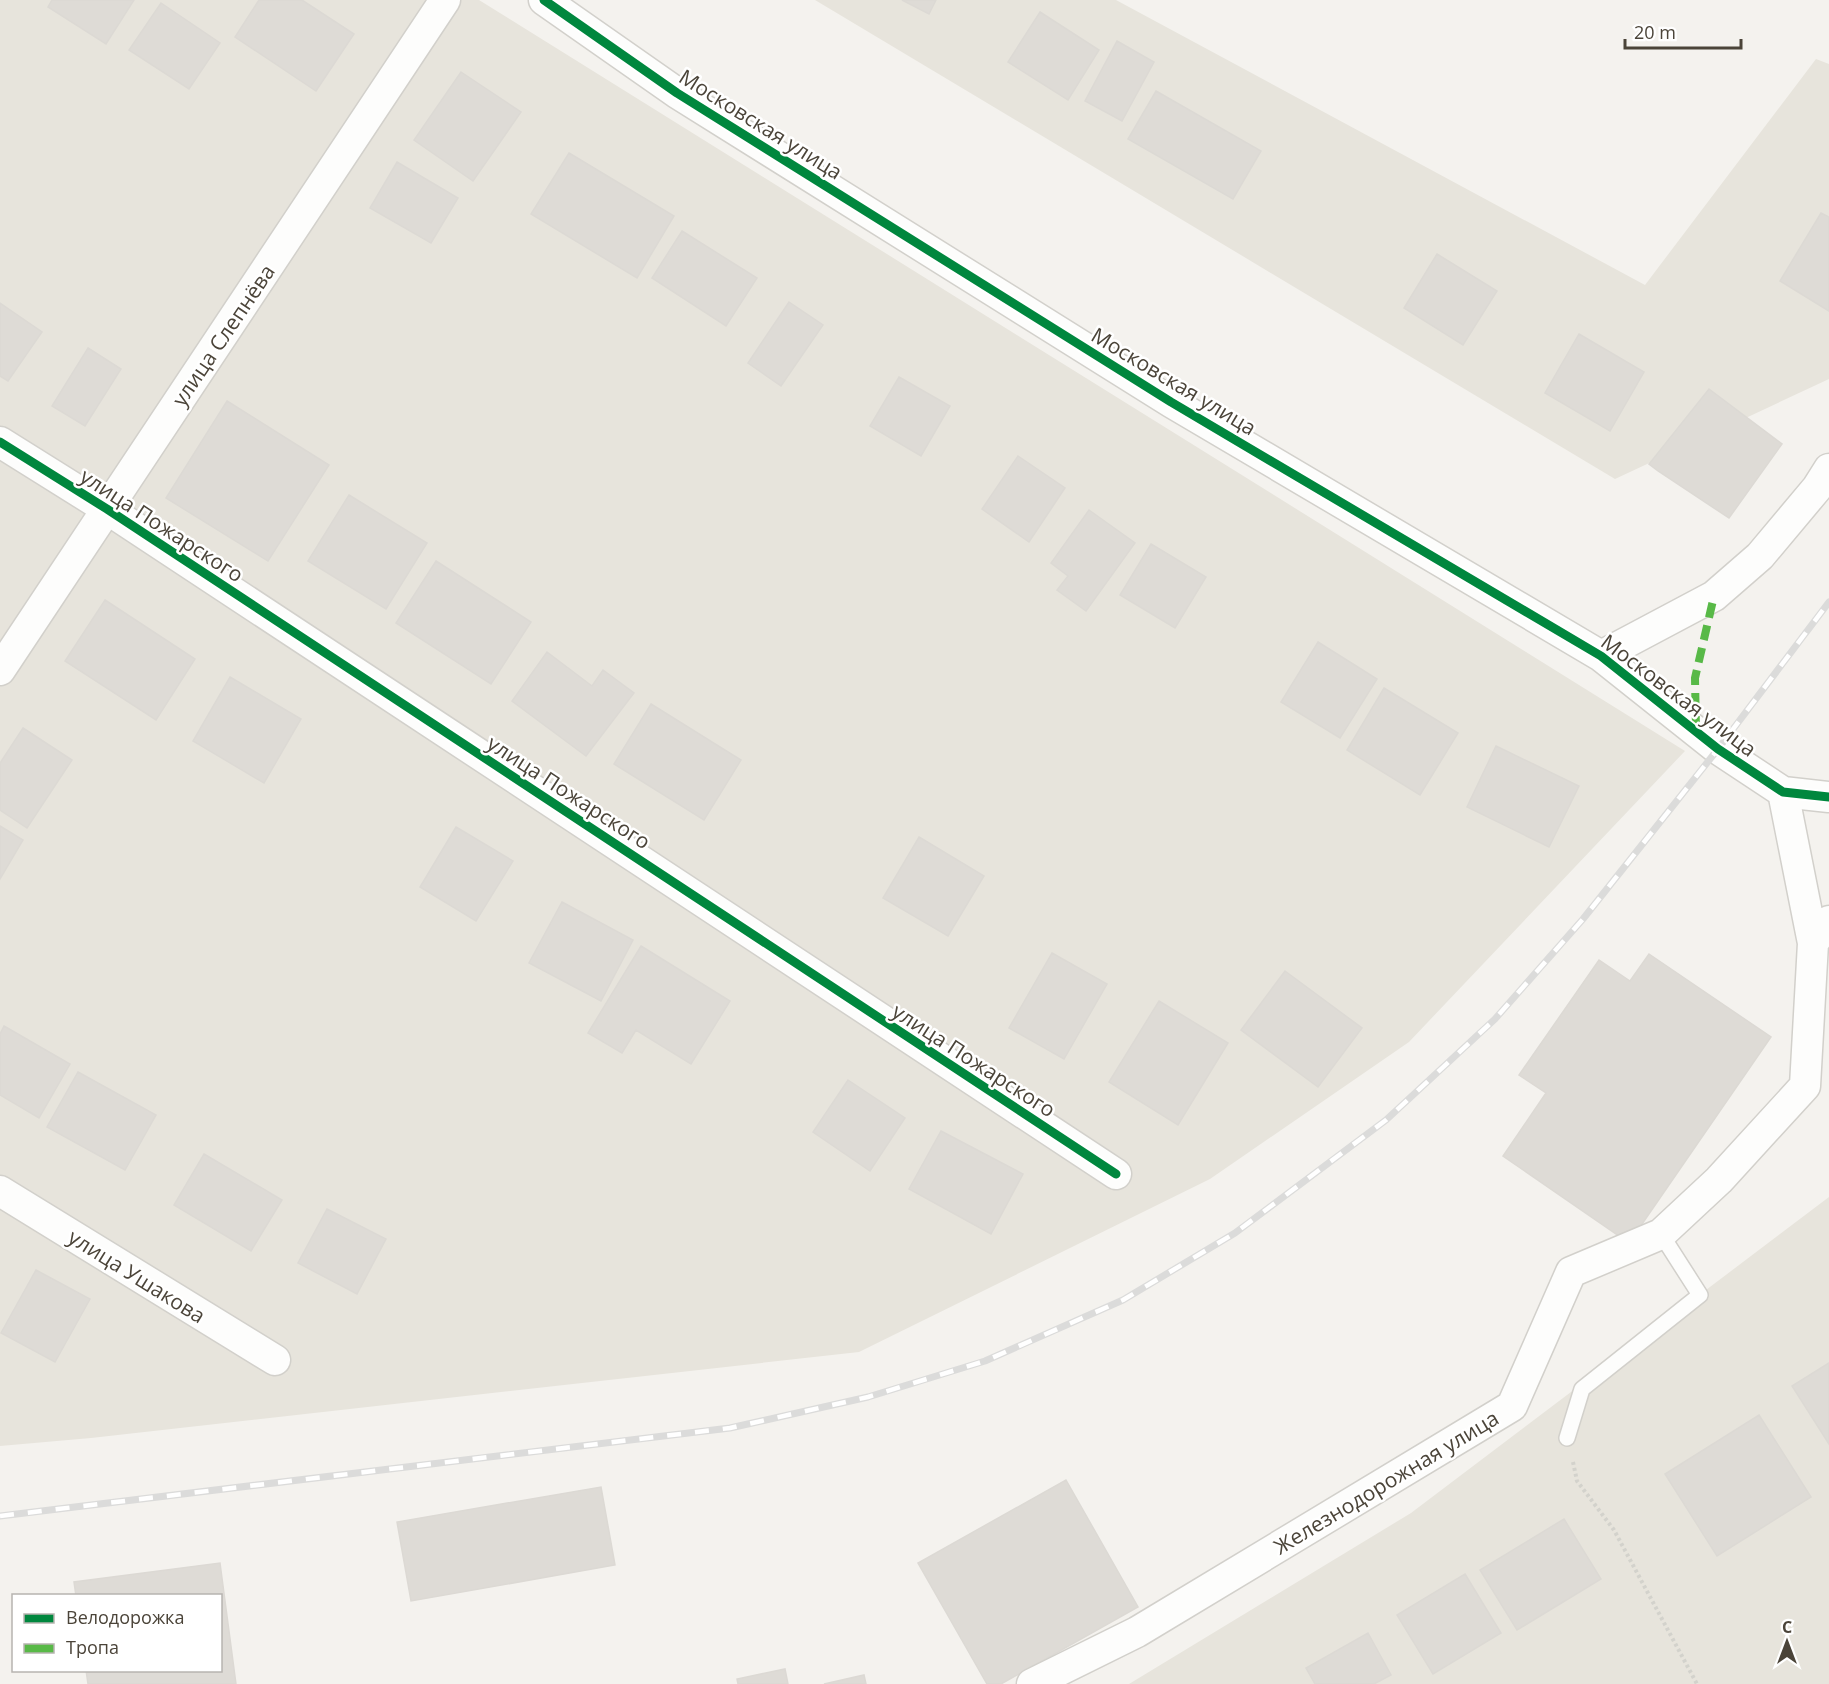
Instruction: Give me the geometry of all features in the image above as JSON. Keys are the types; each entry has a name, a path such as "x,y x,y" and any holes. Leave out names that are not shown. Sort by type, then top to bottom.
{"street":[{"name":"улица Слепнёва","path":"0,670 445,0"},
{"name":"Московская улица","path":"544,0 677,93 1171,402 1601,656 1718,750 1783,792"},
{"name":"улица Пожарского","path":"0,442 107,509 1116,1174"},
{"path":"1601,656 1714,596 1760,556 1817,488 1829,470"},
{"path":"1783,792 1829,797"},
{"name":"Железнодорожная улица","path":"1032,1684 1137,1632 1512,1406 1571,1272 1661,1234 1719,1180 1805,1086 1821,932 1783,792"},
{"name":"улица Ушакова","path":"0,1191 275,1360"}],"lane":[{"path":"1567,1438 1582,1389 1700,1295 1661,1234"}],"path":[{"path":"1567,1438 1577,1481 1614,1530 1697,1684"}],"shaded area":[{"path":"0,0 479,0 1685,751 1409,1042 1210,1179 859,1352 91,1438 0,1446"},
{"path":"815,0 1116,0 1645,285 1816,59 1829,64 1829,379 1615,479"},
{"path":"1829,1197 1829,1684 1129,1684 1411,1513"}],"building":[{"path":"52,0 134,0 106,44 48,7"},
{"path":"259,0 302,0 354,34 316,91 235,37"},
{"path":"902,0 936,0 929,14"},
{"path":"161,3 220,43 189,89 129,50"},
{"path":"1040,12 1099,50 1068,100 1008,62"},
{"path":"1117,41 1154,62 1122,121 1085,101"},
{"path":"461,72 521,112 473,181 414,140"},
{"path":"1156,91 1261,151 1233,199 1128,139"},
{"path":"569,153 674,216 637,278 531,214"},
{"path":"397,162 458,198 431,243 370,208"},
{"path":"1821,213 1829,217 1829,311 1780,281"},
{"path":"682,231 757,278 726,326 652,278"},
{"path":"1437,254 1497,291 1463,345 1404,308"},
{"path":"789,302 823,325 781,386 748,363"},
{"path":"0,303 42,332 8,381 0,376"},
{"path":"1579,334 1644,372 1610,431 1545,393"},
{"path":"88,348 121,369 85,426 52,406"},
{"path":"899,377 950,406 921,456 870,426"},
{"path":"1709,389 1782,444 1729,518 1649,464"},
{"path":"227,401 329,465 268,561 166,498"},
{"path":"1018,456 1065,488 1029,542 982,509"},
{"path":"349,495 427,543 386,609 308,561"},
{"path":"1089,510 1135,543 1086,611 1057,590 1068,576 1051,563"},
{"path":"1151,544 1206,577 1175,628 1120,595"},
{"path":"436,561 531,622 491,684 396,623"},
{"path":"105,600 195,659 156,720 65,661"},
{"path":"1318,642 1377,679 1340,738 1281,702"},
{"path":"547,652 592,686 603,670 634,693 586,756 512,701"},
{"path":"230,677 301,719 264,783 193,741"},
{"path":"1384,688 1458,733 1420,795 1347,750"},
{"path":"651,704 741,760 704,820 614,764"},
{"path":"23,728 72,760 27,828 0,810 0,763"},
{"path":"1496,746 1579,786 1549,847 1467,807"},
{"path":"0,826 23,840 0,879"},
{"path":"456,827 513,861 476,921 420,887"},
{"path":"919,837 984,876 948,936 883,898"},
{"path":"562,902 633,940 601,1001 529,963"},
{"path":"641,946 730,1001 691,1064 636,1030 622,1053 588,1033"},
{"path":"1052,953 1107,984 1064,1059 1009,1028"},
{"path":"1649,954 1771,1037 1629,1243 1503,1156 1546,1093 1519,1075 1599,960 1630,981"},
{"path":"1285,971 1362,1028 1318,1087 1241,1030"},
{"path":"1159,1001 1228,1043 1178,1125 1109,1082"},
{"path":"4,1026 70,1064 39,1118 0,1095 0,1034"},
{"path":"78,1072 156,1115 125,1170 47,1127"},
{"path":"848,1080 905,1118 870,1171 813,1132"},
{"path":"941,1131 1023,1174 991,1234 909,1189"},
{"path":"204,1154 282,1200 251,1251 174,1205"},
{"path":"327,1209 386,1239 357,1294 298,1263"},
{"path":"36,1270 90,1299 55,1362 1,1333"},
{"path":"1829,1363 1829,1444 1792,1386"},
{"path":"1759,1415 1811,1497 1717,1556 1665,1474"},
{"path":"1066,1480 1138,1607 1001,1684 987,1684 918,1563"},
{"path":"601,1487 615,1565 411,1601 397,1522"},
{"path":"1564,1519 1601,1579 1517,1630 1480,1570"},
{"path":"220,1563 236,1684 88,1684 86,1672 222,1672 222,1594 76,1594 74,1582"},
{"path":"1465,1574 1501,1633 1433,1674 1397,1615"},
{"path":"1368,1633 1391,1675 1374,1684 1315,1684 1306,1668"},
{"path":"785,1669 788,1684 738,1684 737,1679"},
{"path":"864,1675 866,1684 824,1684"}],"railway":[{"path":"0,1516 730,1428 868,1397 985,1361 1123,1300 1235,1233 1386,1120 1495,1019 1583,919 1718,749 1829,602"}],"marked path":[{"path":"1696,731 1695,678 1714,596"}],"cycle path":[{"path":"544,0 677,93 1171,402 1601,656 1718,749 1783,792 1829,797"},
{"path":"0,442 107,509 1116,1174"}]}
